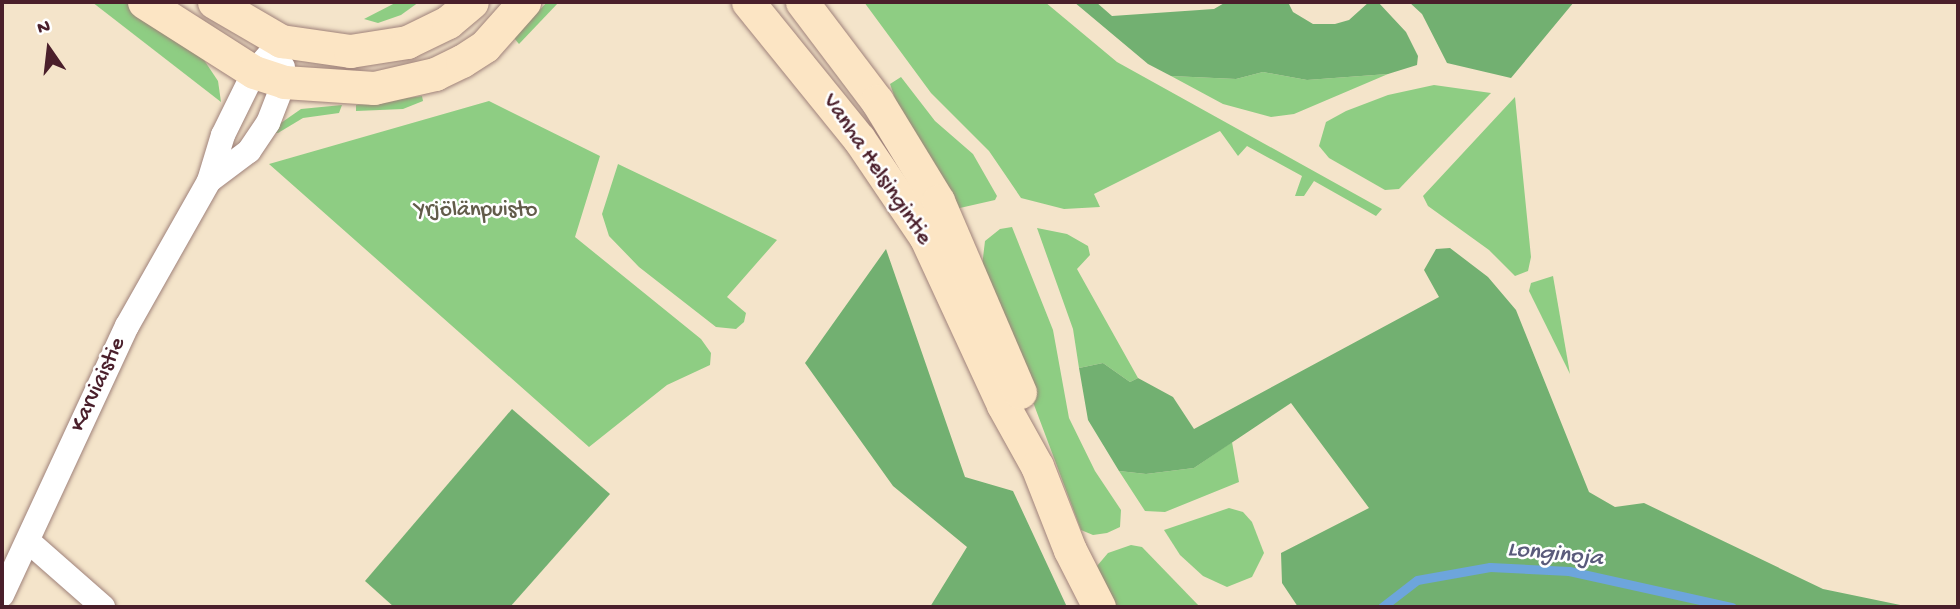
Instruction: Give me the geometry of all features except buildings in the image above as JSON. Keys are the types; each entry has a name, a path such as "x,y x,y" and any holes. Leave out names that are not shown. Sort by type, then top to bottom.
{"main road":[{"path":"144,2 269,77 374,88 435,74 485,46 524,2"},
{"path":"214,2 281,41 350,51 385,47 439,26 472,2"},
{"name":"Vanha Helsingintie","path":"748,2 859,139 926,238 1003,405 1037,466 1070,551 1100,607"},
{"name":"Vanha Helsingintie","path":"802,2 907,146 953,231 1023,397 1037,466"}],"street":[{"name":"Karviaistie","path":"2,595 127,326 209,181 249,151 268,123 269,77 281,41"},
{"path":"29,541 103,607"}],"green space":[{"path":"92,2 126,2 200,54 218,81 221,102"},
{"path":"397,2 419,2 401,15 378,23 364,19"},
{"path":"547,2 559,2 519,44 514,38"},
{"path":"864,2 1045,2 1117,62 1382,209 1376,216 1314,181 1304,196 1295,196 1302,176 1247,146 1238,156 1220,131 1094,194 1100,207 1064,209 1021,198 989,151 931,93"},
{"path":"1074,2 1096,2 1112,16 1214,9 1226,2 1288,2 1293,12 1313,24 1335,24 1349,20 1369,2 1378,2 1406,32 1418,56 1417,65 1388,74 1307,80 1263,72 1236,79 1171,76 1148,64"},
{"path":"1409,2 1574,2 1511,78 1447,63 1422,14"},
{"path":"1263,72 1307,80 1388,74 1294,114 1271,117 1223,104 1171,76 1236,79"},
{"path":"901,77 935,121 973,154 997,196 995,200 951,210 909,138 890,84"},
{"path":"1434,85 1491,93 1399,189 1385,190 1329,158 1319,146 1326,122 1346,111 1388,95"},
{"path":"422,96 423,101 403,109 356,111 356,105"},
{"path":"1515,97 1531,257 1528,271 1515,276 1489,250 1428,206 1423,196"},
{"name":"Yrjölänpuisto","path":"489,101 600,156 575,237 701,339 711,353 710,365 667,385 589,447 269,164"},
{"path":"342,105 339,113 303,118 278,133 268,132 301,109"},
{"path":"618,164 777,240 727,297 746,313 744,322 736,329 716,327 639,267 609,236 602,214"},
{"path":"1012,227 1053,330 1069,418 1095,471 1121,510 1120,527 1107,533 1093,535 1081,530 982,266 985,241 1000,229"},
{"path":"1037,228 1067,234 1088,246 1090,255 1077,269 1138,378 1130,382 1103,363 1079,368 1073,329"},
{"path":"1450,248 1488,277 1516,310 1589,492 1615,507 1644,503 1823,589 1910,607 1298,607 1282,583 1281,553 1369,508 1291,403 1194,468 1146,474 1119,471 1088,420 1079,368 1103,363 1130,382 1138,378 1173,397 1194,429 1439,297 1424,270 1436,249"},
{"path":"886,249 965,477 1013,491 1067,607 930,607 967,547 893,486 805,363"},
{"path":"1553,276 1570,374 1529,291 1531,283"},
{"path":"512,409 610,494 510,607 394,607 365,581"},
{"path":"1232,442 1239,482 1165,512 1145,511 1119,471 1146,474 1194,468"},
{"path":"1229,508 1243,512 1252,522 1264,553 1252,577 1227,587 1203,576 1180,555 1164,530"},
{"path":"1131,545 1142,547 1200,607 1115,607 1097,566 1108,553"}],"waterway":[{"name":"Longinoja","path":"1382,607 1417,580 1490,567 1569,571 1732,607"}]}
